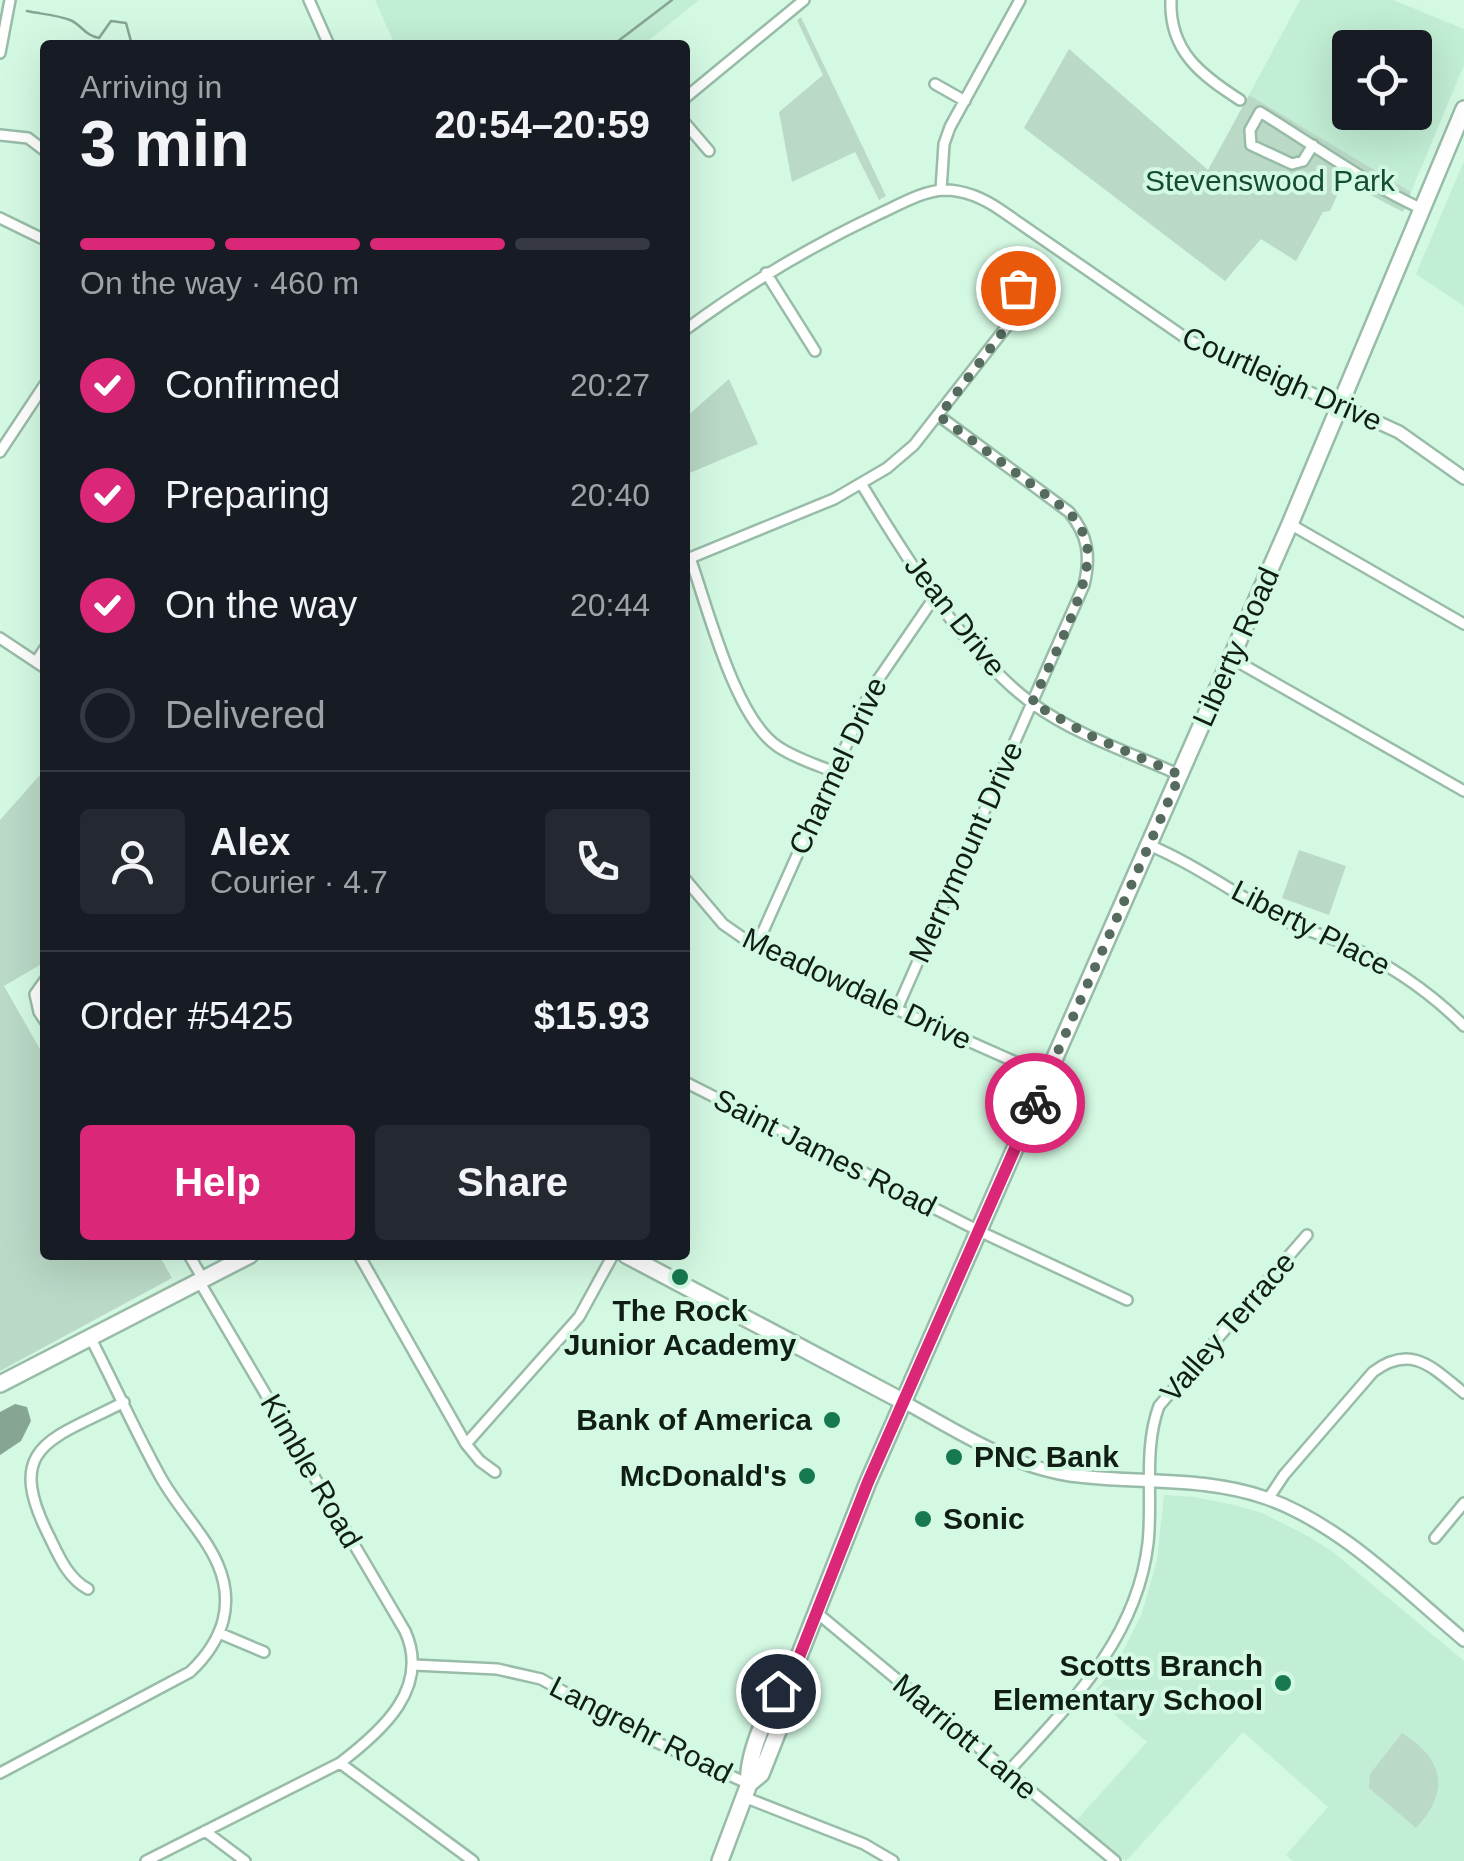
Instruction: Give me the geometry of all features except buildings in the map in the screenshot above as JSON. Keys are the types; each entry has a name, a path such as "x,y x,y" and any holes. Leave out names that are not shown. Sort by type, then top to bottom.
{"main road":[{"name":"Liberty Road","path":"720,1861 747,1791 761,1774 792,1696 790,1680 816,1612 904,1402 1290,524 1464,109"},
{"path":"0,1384 240,1260"},
{"path":"635,1260 904,1402"}],"street":[{"path":"0,53 10,0"},
{"path":"308,0 327,40"},
{"path":"690,94 804,0"},
{"path":"690,326 766,273 844,230 940,190 944,144 1020,0"},
{"path":"1171,0 1174,34 1188,60 1198,72 1240,100"},
{"path":"934,84 965,101"},
{"path":"1313,144 1298,164 1292,164 1256,150 1251,145 1250,130 1260,112 1313,144 1372,183 1422,209"},
{"path":"690,129 708,151"},
{"path":"0,135 28,138 40,147"},
{"name":"Courtleigh Drive","path":"940,190 983,198 1190,342 1398,432 1464,478"},
{"path":"0,218 40,238"},
{"path":"766,273 814,350"},
{"path":"690,558 862,485 914,445 1008,325 1023,301 1018,288 1006,283 992,290 989,304 1008,325"},
{"path":"0,452 40,392"},
{"name":"Merrymount Drive","path":"896,1009 1084,585 1088,559 1084,534 1069,512 939,416"},
{"name":"Jean Drive","path":"862,485 936,595 987,662 1032,703 1089,735 1180,775"},
{"path":"1290,524 1464,624"},
{"path":"690,567 752,720 776,746 834,772"},
{"name":"Charmel Drive","path":"756,947 880,673 936,595"},
{"path":"0,638 40,665"},
{"path":"1230,658 1464,791"},
{"name":"Liberty Place","path":"1149,844 1294,925 1344,943 1396,970 1434,996 1464,1026"},
{"name":"Meadowdale Drive","path":"690,885 724,924 756,947 1047,1076"},
{"path":"40,987 35,994 40,1015"},
{"name":"Saint James Road","path":"690,1085 1127,1300"},
{"name":"Valley Terrace","path":"1007,1773 1096,1672 1128,1618 1146,1559 1152,1435 1159,1406 1307,1235"},
{"name":"Kimble Road","path":"191,1260 405,1632 414,1665"},
{"path":"362,1260 466,1444 495,1472"},
{"path":"466,1444 578,1317 610,1260"},
{"path":"0,1773 190,1672 202,1661 219,1633 226,1602 217,1560 170,1494 90,1337"},
{"path":"1268,1499 1309,1446 1384,1364 1416,1359 1464,1394"},
{"path":"88,1589 72,1577 57,1552 30,1496 30,1473 34,1460 47,1444 124,1402"},
{"path":"904,1402 1000,1454 1039,1469 1069,1475 1235,1488 1292,1508 1342,1540 1464,1640"},
{"path":"1435,1538 1464,1503"},
{"name":"Marriott Lane","path":"816,1612 1115,1861"},
{"path":"219,1633 264,1652"},
{"path":"146,1861 340,1762 393,1713 409,1686 414,1665"},
{"name":"Langrehr Road","path":"414,1665 497,1668 541,1679 747,1791 893,1861"},
{"path":"340,1762 472,1861"},
{"path":"205,1832 245,1861"}],"shaded area":[{"path":"375,0 699,0 649,40 393,40"},
{"path":"1300,0 1393,0 1464,29 1464,65 1411,192 1249,95"},
{"path":"1464,161 1464,306 1416,274"},
{"path":"15,1404 27,1407 31,1421 21,1441 0,1455 0,1412"},
{"name":"Scotts Branch Elementary School","path":"1164,1495 1234,1505 1262,1513 1308,1536 1333,1552 1464,1661 1464,1861 1293,1861 1286,1855 1328,1807 1243,1732 1126,1861 1075,1822 1147,1742 1091,1695 1113,1671 1142,1613 1157,1560"}],"green space":[{"path":"801,17 886,196 879,200 855,152 792,182 779,112 823,75 797,20"},
{"name":"Stevenswood Park","path":"1069,49 1208,170 1249,95 1411,192 1403,212 1363,191 1339,171 1336,178 1343,182 1330,211 1323,212 1296,261 1261,239 1225,281 1024,128"},
{"path":"729,379 758,444 690,473 690,414"},
{"path":"40,777 40,965 4,986 40,1049 40,1260 162,1260 172,1278 0,1371 0,820"},
{"path":"1299,850 1346,866 1329,915 1282,898"},
{"path":"1402,1733 1427,1754 1438,1777 1434,1801 1416,1828 1369,1788 1370,1774"}],"waterway":[{"path":"620,40 672,0"},
{"path":"27,11 70,20 99,38 111,21 126,23 131,40"}],"way so far":[{"path":"1018,288 1022,306 939,416 1069,512 1088,546 1084,585 1032,703 1089,735 1180,775 1035,1103"}],"place":[{"name":"The Rock Junior Academy","path":"680,1277"},
{"name":"Bank of America","path":"832,1420"},
{"name":"PNC Bank","path":"954,1457"},
{"name":"McDonald's","path":"807,1476"},
{"name":"Sonic","path":"923,1519"},
{"name":"Scotts Branch Elementary School","path":"1283,1683"}],"route":[{"path":"778,1691 790,1680 868,1482 1035,1103"}]}
